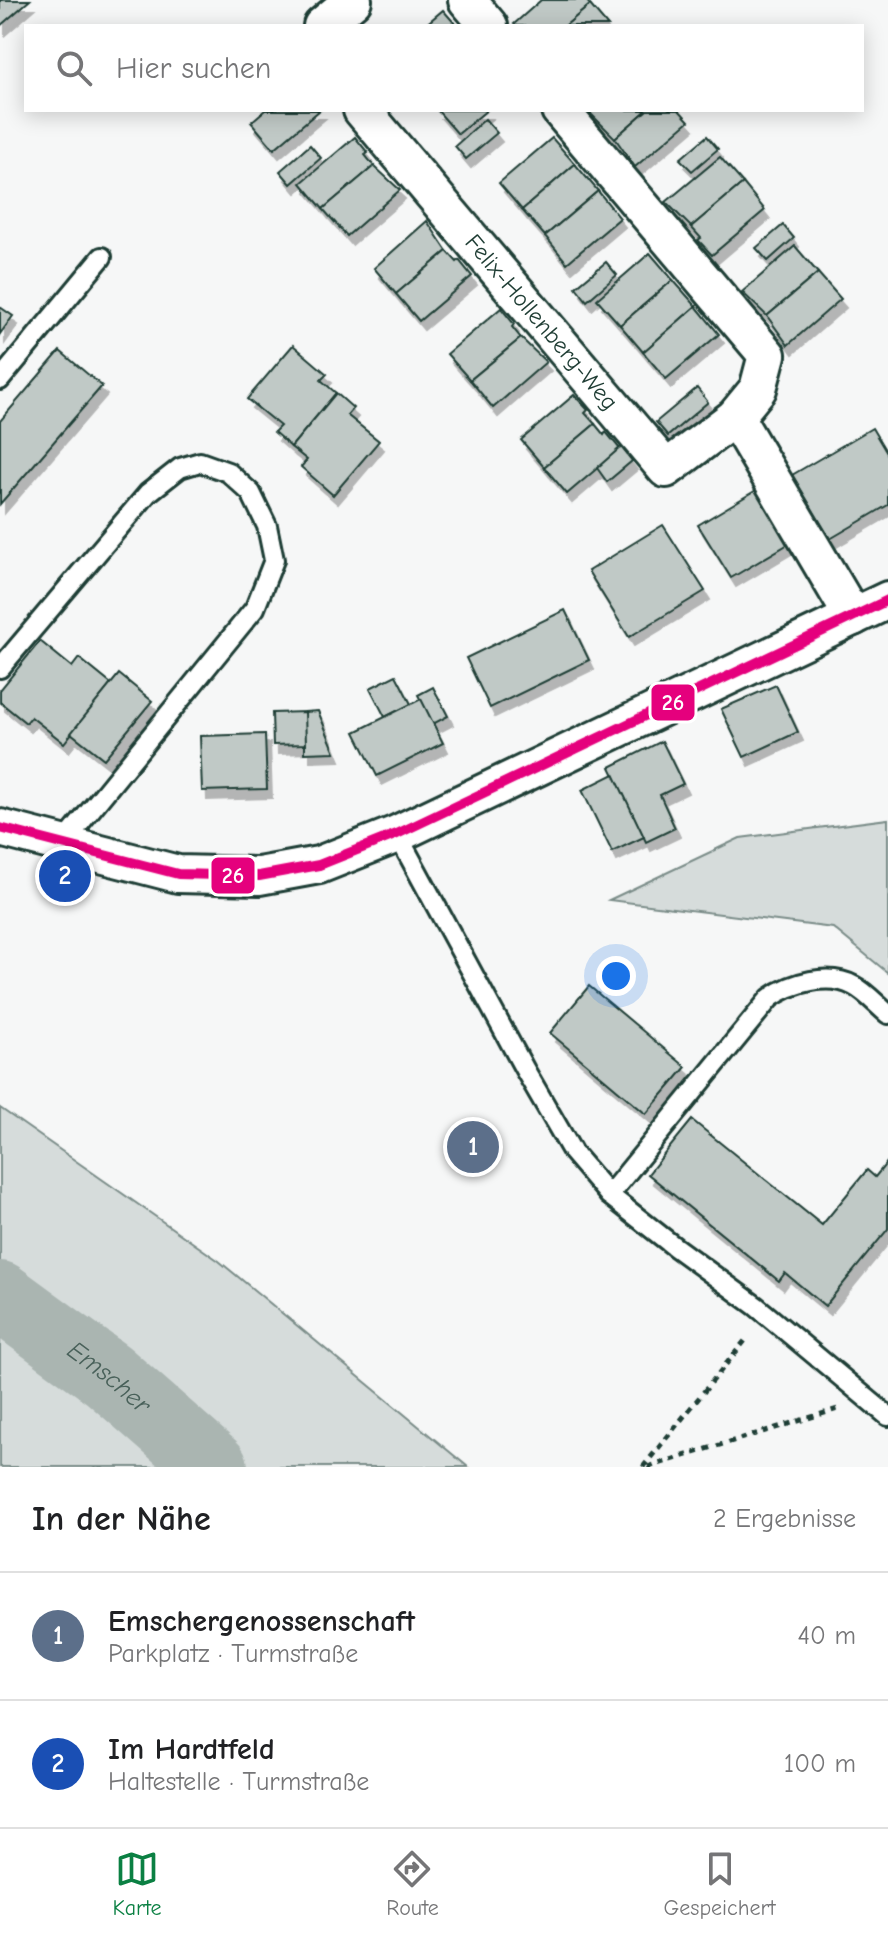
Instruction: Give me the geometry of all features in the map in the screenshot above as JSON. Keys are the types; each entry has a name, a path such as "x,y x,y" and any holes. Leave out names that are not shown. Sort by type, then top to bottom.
{"street":[{"path":"324,24 353,0"},
{"path":"467,0 487,24"},
{"name":"Felix-Hollenberg-Weg","path":"364,112 666,469 735,417 758,389 767,355 562,112"},
{"path":"735,417 853,617"},
{"path":"0,828 178,874 259,876 319,865 397,834 888,600"}],"lane":[{"path":"0,380 102,257"},
{"path":"0,668 148,493 180,468 200,462 228,472 251,493 267,526 274,560 255,608 63,844"},
{"path":"397,834 573,1153 609,1195 766,1315 888,1416"},
{"path":"609,1195 770,998 783,989 811,981 834,980 853,985 888,1014"}],"path":[{"path":"645,1467 766,1315"},
{"path":"645,1467 868,1400"}],"shaded area":[{"path":"888,819 888,973 833,928 609,900 740,838"},
{"path":"0,1108 219,1261 468,1467 0,1467"}],"building":[{"path":"0,0 30,0 0,26"},
{"path":"541,0 586,0 590,5 567,24 514,24"},
{"path":"590,5 606,24 567,24"},
{"path":"443,10 455,24 426,24"},
{"path":"263,112 318,112 274,149 251,122"},
{"path":"439,112 485,112 458,134"},
{"path":"591,112 645,112 615,138"},
{"path":"645,112 681,112 689,121 635,167 615,138"},
{"path":"485,119 497,133 466,159 455,146"},
{"path":"707,136 718,149 692,171 680,159"},
{"path":"355,137 374,166 323,209 301,183"},
{"path":"552,138 575,164 522,210 499,183"},
{"path":"310,145 321,158 291,184 280,171"},
{"path":"720,157 743,183 691,227 666,202"},
{"path":"575,164 598,191 545,236 522,210"},
{"path":"374,166 400,190 347,236 323,209"},
{"path":"743,183 765,210 712,255 691,227"},
{"path":"598,191 620,218 567,263 545,236"},
{"path":"427,221 447,251 396,294 374,268"},
{"path":"783,225 794,238 768,261 756,248"},
{"path":"795,246 818,273 767,316 742,292"},
{"path":"447,251 472,276 419,321 396,294"},
{"path":"650,253 673,280 620,325 597,299"},
{"path":"606,262 617,275 587,301 576,287"},
{"path":"818,273 841,299 788,345 767,316"},
{"path":"673,280 696,306 643,352 620,325"},
{"path":"696,306 719,334 666,379 643,352"},
{"path":"0,307 13,316 0,334"},
{"path":"501,308 521,338 470,380 447,354"},
{"path":"521,338 546,362 493,408 470,380"},
{"path":"293,345 327,374 321,380 336,393 291,447 274,432 280,426 247,399"},
{"path":"60,351 102,386 0,504 0,421"},
{"path":"697,388 708,402 668,436 656,422"},
{"path":"336,393 353,408 347,415 379,441 333,495 301,467 307,460 291,447"},
{"path":"574,395 588,410 585,413 595,424 544,467 521,440"},
{"path":"595,424 620,449 567,494 544,467"},
{"path":"872,428 888,455 888,505 830,539 792,475"},
{"path":"621,447 632,461 607,482 597,468"},
{"path":"758,489 790,543 731,578 698,525"},
{"path":"663,525 705,591 629,637 588,571"},
{"path":"565,610 589,660 490,708 466,658"},
{"path":"40,641 72,667 79,658 111,684 64,743 31,717 26,723 0,702 0,690"},
{"path":"119,674 152,701 104,759 71,733"},
{"path":"396,675 411,704 385,717 370,688"},
{"path":"776,685 798,732 744,757 721,709"},
{"path":"433,687 448,716 433,724 418,695"},
{"path":"421,699 443,743 377,776 355,732"},
{"path":"318,711 335,752 305,753 305,712"},
{"path":"305,712 306,744 273,745 272,713"},
{"path":"265,734 267,789 202,791 200,736"},
{"path":"662,741 683,784 660,795 675,828 646,842 610,767"},
{"path":"614,774 644,837 612,852 582,790"},
{"path":"589,986 686,1067 646,1114 550,1033"},
{"path":"692,1120 822,1225 867,1170 875,1177 888,1161 888,1229 825,1306 785,1273 779,1281 648,1174"}],"waterway":[{"name":"Emscher","path":"0,1296 108,1375 213,1467"}],"transit line":[{"name":"26","path":"0,828 178,874 259,876 319,865 397,834 888,600"}],"place":[{"name":"Im Hardtfeld","path":"65,876"},
{"name":"Emschergenossenschaft","path":"473,1147"}]}
